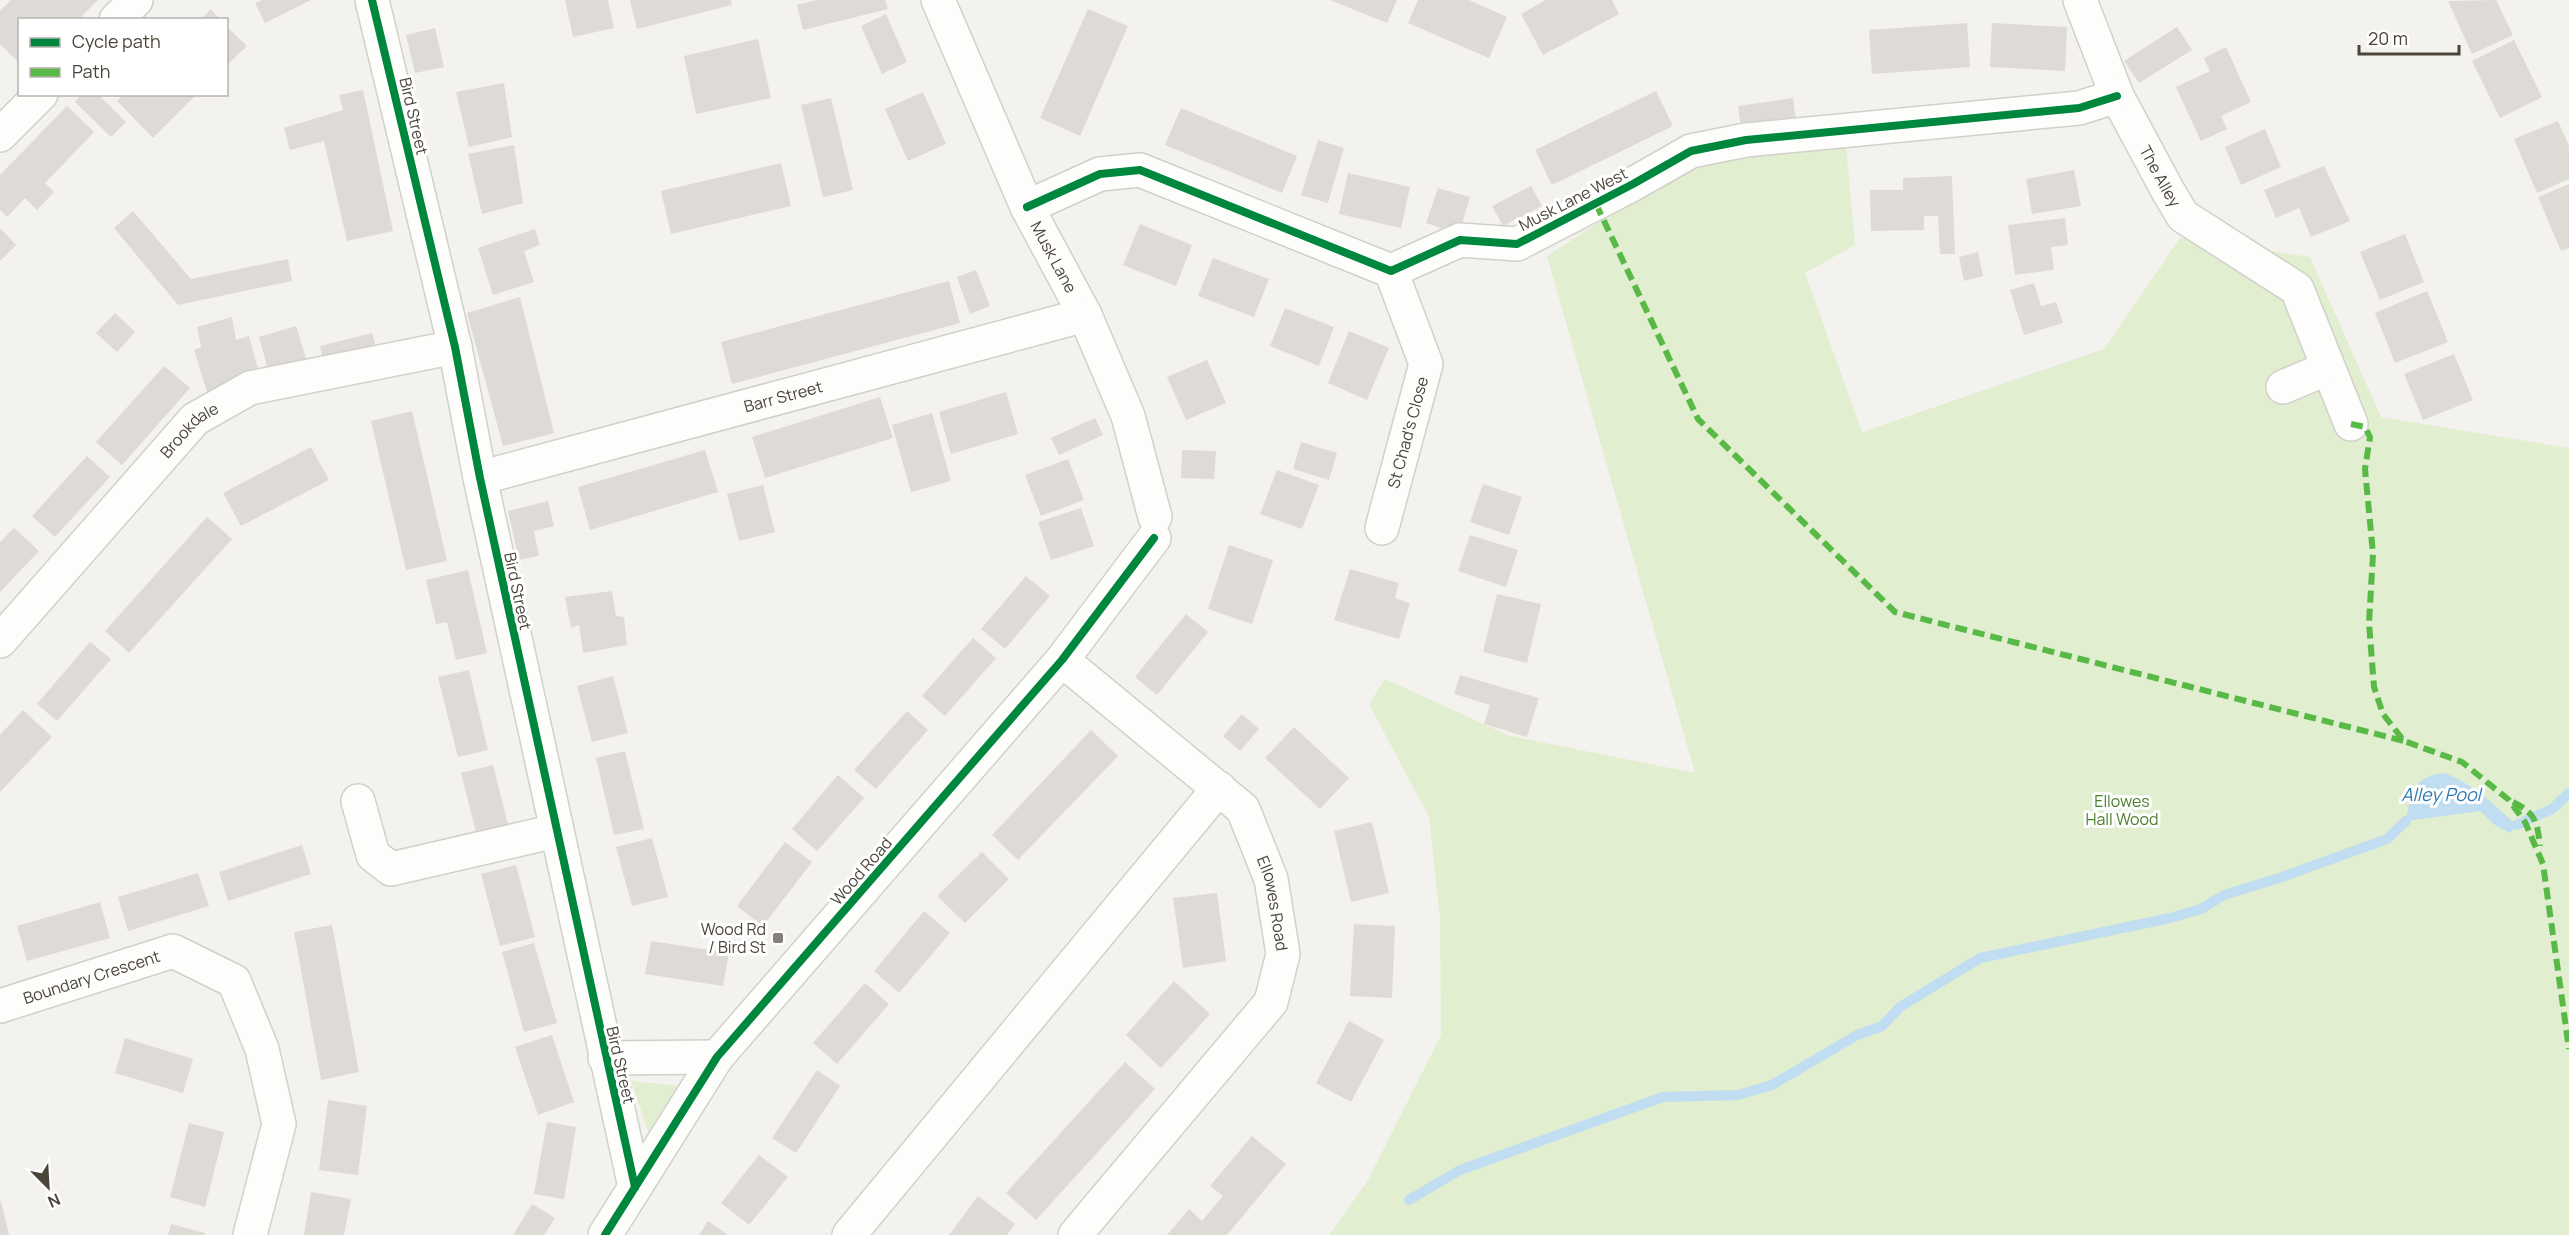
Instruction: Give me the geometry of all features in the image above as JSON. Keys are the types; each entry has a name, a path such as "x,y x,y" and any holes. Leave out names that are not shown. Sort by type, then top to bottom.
{"street":[{"path":"118,18 136,0"},
{"name":"Bird Street","path":"372,0 455,347 480,478 635,1187"},
{"name":"Musk Lane","path":"938,0 1027,207 1085,315 1128,416 1155,527"},
{"name":"The Alley","path":"2080,0 2117,96 2183,216 2297,289 2351,424"},
{"path":"0,135 39,96"},
{"name":"Musk Lane West","path":"1391,271 1460,240 1517,244 1691,151 1746,140 2079,108 2117,96"},
{"path":"1027,207 1100,174 1140,170 1391,271"},
{"name":"St Chad's Close","path":"1382,528 1426,364 1391,271"},
{"name":"Barr Street","path":"480,478 1085,315"},
{"name":"Brookdale","path":"0,641 195,419 250,388 455,347"},
{"path":"2283,387 2328,368"},
{"name":"Wood Road","path":"605,1235 717,1057 1062,660 1155,527"},
{"name":"Ellowes Road","path":"1062,660 1243,809 1271,879 1283,954 1271,1002 1075,1235"},
{"path":"849,1235 1219,788"},
{"path":"358,801 373,855 390,869 556,831"},
{"name":"Boundary Crescent","path":"0,1006 173,951 234,981 262,1049 279,1125 250,1235"},
{"name":"Bird Street","path":"605,1058 717,1057"}],"green space":[{"name":"Ellowes Hall Wood","path":"1845,135 1855,245 1805,273 1862,432 2104,349 2180,238 2310,257 2381,417 2569,448 2569,1235 1329,1235 1367,1182 1441,1035 1440,918 1429,817 1369,704 1385,679 1510,736 1695,773 1547,256 1700,156"},
{"path":"631,1081 682,1086 649,1134"}],"water":[{"name":"Alley Pool","path":"2445,773 2474,789 2500,810 2516,825 2510,833 2495,825 2480,811 2406,821 2412,794 2420,782"}],"building":[{"path":"11,0 98,0 80,18 18,18 18,62 0,44 0,11"},
{"path":"262,0 311,0 265,23 255,3"},
{"path":"565,0 608,0 614,28 573,37"},
{"path":"630,0 731,0 732,5 637,29"},
{"path":"817,0 885,0 888,9 803,30 797,5"},
{"path":"1330,0 1397,0 1387,23"},
{"path":"1418,0 1469,0 1507,17 1489,58 1408,23"},
{"path":"1546,0 1612,0 1619,14 1543,55 1521,14"},
{"path":"2496,0 2513,35 2472,54 2448,1"},
{"path":"211,9 218,18 202,18"},
{"path":"1088,9 1128,26 1080,136 1040,118"},
{"path":"886,14 907,62 882,74 861,26"},
{"path":"1967,23 1970,67 1872,74 1869,30"},
{"path":"1992,23 2067,27 2065,71 1990,67"},
{"path":"2177,27 2192,50 2139,83 2124,61"},
{"path":"228,28 247,46 228,64"},
{"path":"435,28 444,67 415,73 406,35"},
{"path":"758,39 771,98 696,114 684,56"},
{"path":"2514,40 2542,97 2500,118 2472,61"},
{"path":"2226,47 2251,102 2221,116 2227,129 2201,141 2176,87 2210,71 2204,58"},
{"path":"504,83 512,137 469,147 456,92"},
{"path":"363,90 393,231 347,241 324,141 290,150 284,128 343,110 339,95"},
{"path":"1656,91 1673,126 1552,185 1535,150"},
{"path":"923,92 946,144 908,161 885,109"},
{"path":"80,96 100,96 126,122 111,137 75,102"},
{"path":"122,96 195,96 153,138 117,101"},
{"path":"831,98 853,190 823,197 801,105"},
{"path":"1793,98 1797,127 1742,135 1738,106"},
{"path":"67,106 94,132 45,183 54,192 37,210 25,198 7,217 0,210 0,175"},
{"path":"1181,108 1297,156 1282,193 1165,145"},
{"path":"2558,121 2569,146 2569,179 2537,193 2514,139"},
{"path":"2265,129 2281,167 2241,185 2225,147"},
{"path":"1318,140 1344,148 1328,203 1301,195"},
{"path":"514,145 523,203 482,214 468,154"},
{"path":"781,163 791,206 671,234 661,191"},
{"path":"2324,166 2350,221 2311,237 2299,208 2276,218 2264,190"},
{"path":"2074,170 2081,206 2032,214 2026,179"},
{"path":"1348,173 1410,187 1401,228 1339,214"},
{"path":"1952,176 1955,254 1940,254 1938,216 1924,216 1924,230 1871,231 1870,190 1903,190 1903,178"},
{"path":"2569,184 2569,248 2561,251 2538,197"},
{"path":"1531,186 1542,206 1503,226 1492,206"},
{"path":"1438,188 1470,197 1459,234 1426,223"},
{"path":"133,211 191,279 288,259 292,281 178,305 114,228"},
{"path":"2065,218 2068,245 2051,247 2054,270 2015,275 2008,225"},
{"path":"1140,224 1192,245 1176,286 1123,265"},
{"path":"0,228 16,245 0,261"},
{"path":"535,229 540,245 524,251 534,282 493,295 478,248"},
{"path":"2405,234 2424,282 2380,300 2360,252"},
{"path":"1978,252 1983,276 1964,281 1959,257"},
{"path":"1213,258 1269,279 1254,317 1198,296"},
{"path":"976,270 990,306 970,314 957,277"},
{"path":"949,281 960,323 732,384 721,342"},
{"path":"2034,283 2041,306 2056,302 2063,323 2024,335 2010,290"},
{"path":"2427,291 2448,342 2395,363 2375,313"},
{"path":"520,297 554,433 503,446 467,313"},
{"path":"1285,308 1334,327 1319,366 1270,346"},
{"path":"115,313 135,332 117,352 96,333"},
{"path":"232,317 236,340 249,336 260,376 207,392 194,350 201,347 197,327"},
{"path":"296,326 307,362 269,373 259,337"},
{"path":"1349,331 1389,348 1367,400 1328,383"},
{"path":"372,333 378,355 325,368 320,346"},
{"path":"2454,354 2473,400 2423,420 2404,374"},
{"path":"1207,360 1226,403 1186,420 1167,377"},
{"path":"164,366 190,388 122,465 96,442"},
{"path":"1006,392 1018,434 951,454 939,412"},
{"path":"880,397 893,438 765,478 752,437"},
{"path":"412,411 447,561 406,570 371,421"},
{"path":"932,413 951,481 911,492 892,425"},
{"path":"1095,418 1103,435 1059,455 1051,438"},
{"path":"1301,442 1337,453 1329,480 1293,469"},
{"path":"311,447 329,480 241,526 223,493"},
{"path":"705,450 718,492 590,530 578,487"},
{"path":"1182,450 1216,451 1214,479 1181,478"},
{"path":"87,456 110,477 55,537 32,516"},
{"path":"1068,459 1084,500 1041,516 1025,475"},
{"path":"1277,470 1319,485 1302,529 1260,514"},
{"path":"1483,484 1522,497 1509,535 1470,522"},
{"path":"763,485 775,532 739,541 727,494"},
{"path":"548,501 554,526 534,531 539,556 519,560 508,511"},
{"path":"1081,508 1094,546 1051,560 1038,522"},
{"path":"207,517 232,539 129,653 105,631"},
{"path":"14,528 39,551 0,592 0,542"},
{"path":"1470,535 1518,550 1506,587 1458,571"},
{"path":"1229,545 1273,560 1252,624 1208,609"},
{"path":"1350,569 1399,583 1395,598 1410,603 1399,639 1334,620"},
{"path":"468,570 487,653 456,660 447,622 436,624 426,580"},
{"path":"1026,576 1050,596 1005,649 981,629"},
{"path":"612,591 616,616 624,617 627,645 583,653 579,625 571,628 565,597"},
{"path":"1497,594 1541,604 1527,663 1483,652"},
{"path":"1186,614 1208,632 1157,695 1135,677"},
{"path":"973,638 996,658 945,716 922,696"},
{"path":"90,642 111,659 57,721 37,704"},
{"path":"469,670 488,750 458,757 438,677"},
{"path":"1460,675 1539,698 1527,737 1484,724 1490,705 1454,694"},
{"path":"613,676 628,733 592,742 577,686"},
{"path":"23,710 52,737 0,792 0,735"},
{"path":"907,711 928,730 876,789 854,770"},
{"path":"1242,714 1259,729 1240,751 1223,736"},
{"path":"1294,727 1349,778 1320,809 1265,758"},
{"path":"1091,730 1118,756 1018,860 992,835"},
{"path":"625,751 644,829 614,835 596,758"},
{"path":"493,765 511,836 479,844 461,773"},
{"path":"838,775 864,798 817,851 792,829"},
{"path":"1372,822 1389,893 1351,902 1334,831"},
{"path":"652,838 668,897 632,906 616,847"},
{"path":"785,842 812,862 763,926 737,906"},
{"path":"302,845 311,874 228,901 219,872"},
{"path":"982,852 1009,879 965,923 937,896"},
{"path":"516,865 535,937 500,946 481,874"},
{"path":"198,873 209,906 128,931 118,897"},
{"path":"1217,893 1226,961 1183,968 1173,898"},
{"path":"100,902 110,938 27,961 17,926"},
{"path":"924,911 950,933 899,993 874,971"},
{"path":"1354,924 1395,926 1392,998 1350,996"},
{"path":"332,925 359,1072 321,1080 294,932"},
{"path":"651,941 729,953 723,986 645,974"},
{"path":"534,943 557,1023 524,1032 502,952"},
{"path":"1174,981 1210,1014 1161,1068 1126,1035"},
{"path":"865,983 889,1004 837,1064 813,1043"},
{"path":"1349,1021 1384,1040 1351,1102 1316,1083"},
{"path":"552,1035 574,1102 538,1115 515,1047"},
{"path":"125,1038 193,1059 183,1093 115,1073"},
{"path":"1125,1062 1155,1089 1036,1220 1006,1193"},
{"path":"817,1070 840,1086 796,1153 772,1138"},
{"path":"328,1100 367,1106 358,1175 319,1170"},
{"path":"547,1122 576,1127 564,1199 534,1194"},
{"path":"189,1123 224,1132 205,1207 170,1197"},
{"path":"1252,1136 1286,1164 1227,1235 1167,1235 1189,1209 1202,1221 1223,1196 1210,1186"},
{"path":"759,1155 788,1177 749,1225 721,1203"},
{"path":"311,1192 351,1199 344,1235 304,1235"},
{"path":"978,1196 1015,1224 1007,1235 949,1235"},
{"path":"1,1201 9,1235 0,1235"},
{"path":"532,1204 555,1218 544,1235 513,1235"},
{"path":"708,1221 728,1235 699,1235"},
{"path":"171,1224 205,1233 205,1235 168,1235"}],"waterway":[{"path":"2516,825 2552,809 2569,793"},
{"path":"1409,1200 1460,1170 1663,1097 1738,1095 1772,1085 1857,1035 1882,1026 1900,1007 1980,958 2170,918 2201,909 2224,895 2387,839 2406,821"}],"marked path":[{"path":"1596,204 1698,419 1895,612 2404,741"},
{"path":"2351,424 2365,427 2370,437 2365,469 2373,554 2369,623 2374,687 2383,714 2404,741 2462,762 2509,800 2525,822 2543,864 2569,1049"},
{"path":"2513,802 2526,810 2534,819 2540,846"}],"cycle path":[{"path":"372,0 455,347 480,478 635,1187"},
{"path":"1027,207 1100,174 1140,170 1391,271 1460,240 1517,244 1691,151 1746,140 2079,108 2117,96"},
{"path":"605,1235 717,1057 1062,660 1154,538"}],"place":[{"name":"Wood Rd / Bird St","path":"778,938"}]}
